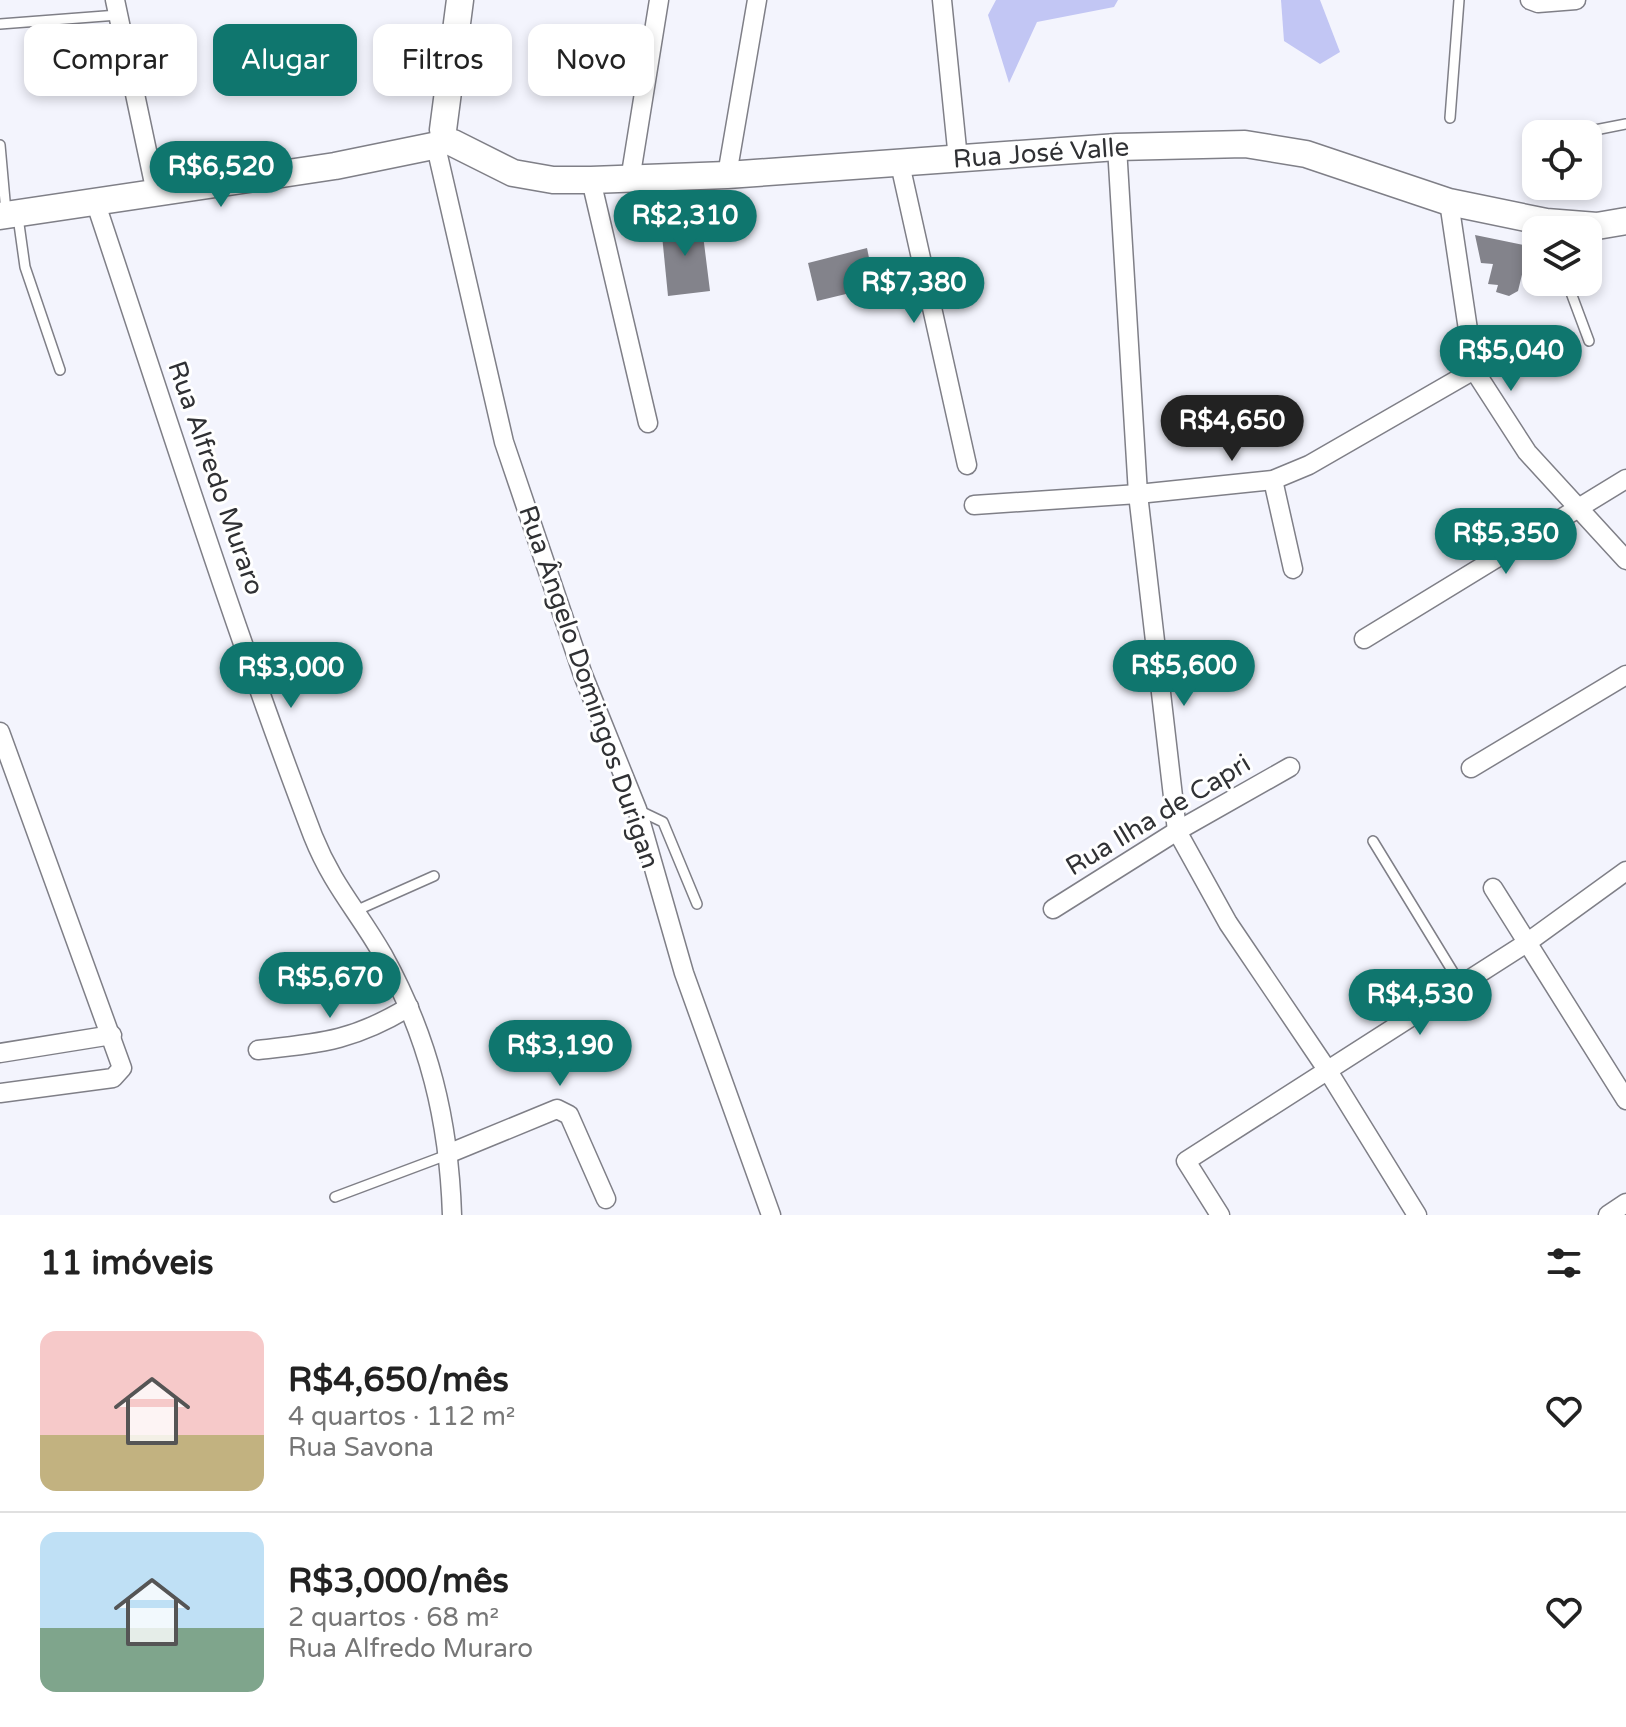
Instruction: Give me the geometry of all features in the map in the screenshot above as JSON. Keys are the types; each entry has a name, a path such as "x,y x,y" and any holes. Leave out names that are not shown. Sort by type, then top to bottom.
{"street":[{"name":"Rua Ângelo Domingos Durigan","path":"460,0 442,142 504,442 583,675 637,809 684,973 771,1215"},
{"path":"630,180 659,0"},
{"path":"727,175 757,0"},
{"path":"942,0 958,159"},
{"path":"1530,0 1576,0"},
{"path":"116,7 156,193"},
{"name":"Rua José Valle","path":"442,142 513,173 553,180 727,175 1117,147 1245,144 1306,154 1449,202 1522,220"},
{"path":"8,215 335,166 442,142"},
{"path":"1117,147 1138,494 1177,831 1228,923 1328,1071 1417,1215"},
{"path":"900,164 967,465"},
{"path":"591,180 648,423"},
{"name":"Rua Alfredo Muraro","path":"95,201 297,793 327,870 382,954 409,1007 438,1087 450,1153 452,1215"},
{"path":"1449,202 1474,370 1527,452 1626,560"},
{"name":"Rua José Valle","path":"1602,225 1626,221"},
{"path":"974,505 1138,494 1273,480 1309,465 1474,370"},
{"path":"1364,639 1626,479"},
{"path":"1273,480 1293,569"},
{"path":"1471,768 1626,675"},
{"path":"0,732 122,1068 120,1075 0,1093"},
{"name":"Rua Ilha de Capri","path":"1053,909 1177,831 1290,767"},
{"path":"1220,1215 1186,1161 1528,942 1626,871"},
{"path":"1493,888 1626,1100"},
{"path":"258,1050 343,1040 374,1029 409,1007"},
{"path":"0,1053 112,1035"},
{"path":"450,1153 557,1109 569,1115 606,1199"},
{"path":"1608,1215 1626,1203"}],"lane":[{"path":"1450,118 1459,0"},
{"path":"0,24 116,7"},
{"path":"1602,129 1626,124"},
{"path":"0,145 8,215 60,370"},
{"path":"1572,296 1589,341"},
{"path":"637,809 663,822 697,904"},
{"path":"1373,841 1461,985"},
{"path":"353,912 434,876"},
{"path":"335,1197 450,1153"}],"shaded area":[{"path":"996,0 1118,0 1114,7 1037,22 1009,83 988,15"},
{"path":"1281,0 1320,0 1340,52 1320,64 1284,41"}],"building":[{"path":"701,219 710,291 668,296 661,225"},
{"path":"1475,235 1522,245 1522,275 1518,291 1509,296 1496,292 1498,285 1488,284 1493,264 1481,263"},
{"path":"867,248 875,287 817,301 808,263"}]}
